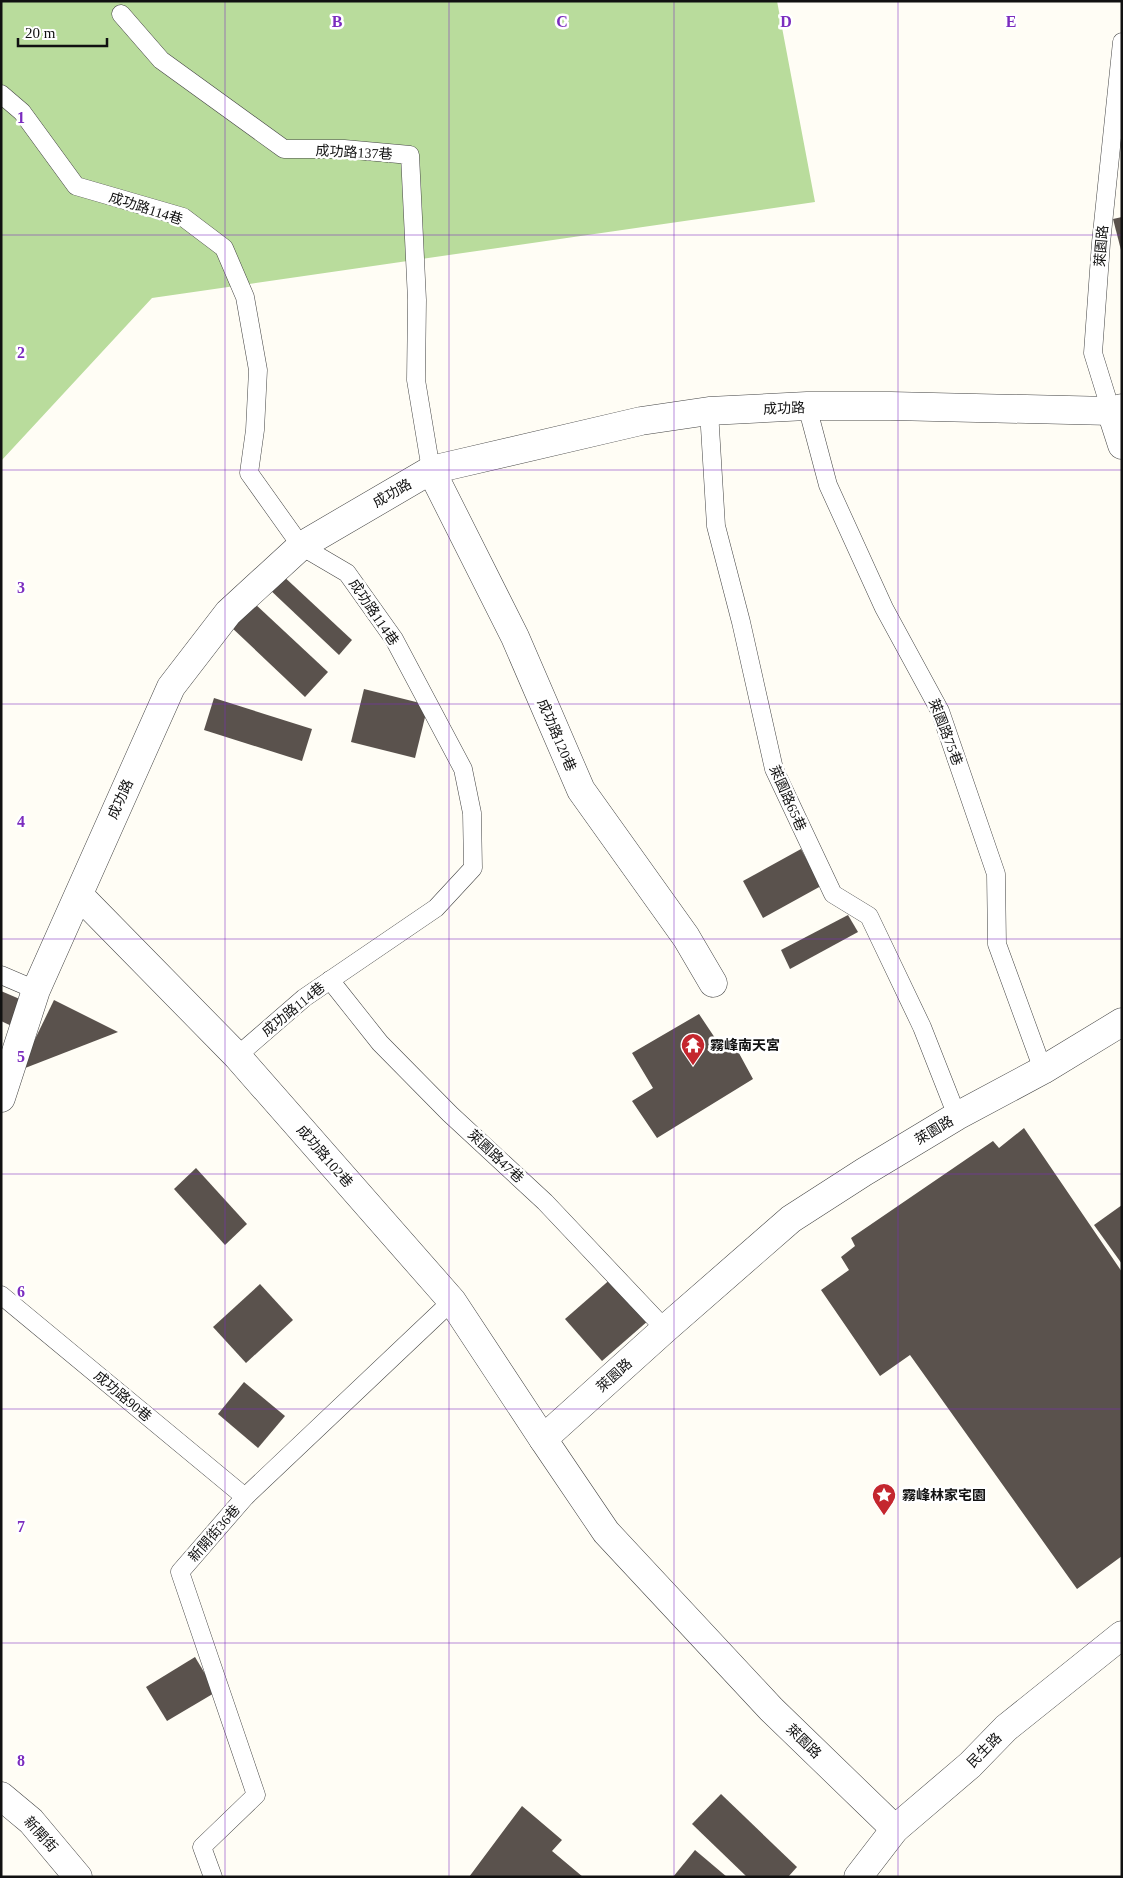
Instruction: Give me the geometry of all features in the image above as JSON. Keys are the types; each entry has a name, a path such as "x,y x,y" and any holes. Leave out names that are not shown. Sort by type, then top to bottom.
{"street":[{"name":"成功路","path":"1,1098 36,990 171,687 228,612 301,546 431,470 641,421 709,411 807,406 1116,410"},
{"name":"萊園路","path":"1116,410 1122,445"},
{"name":"成功路120巷","path":"431,470 515,637 581,790 686,936 713,983"},
{"name":"成功路102巷","path":"79,895 237,1056 452,1301 543,1439"},
{"name":"萊園路","path":"895,1829 771,1709 606,1532 543,1439 791,1219 957,1116 1043,1070 1122,1022"},
{"name":"民生路","path":"858,1877 895,1829 970,1765 1006,1728 1122,1635"},
{"name":"新開街","path":"1,1796 31,1821 78,1877"}],"lane":[{"name":"成功路137巷","path":"121,14 161,60 284,149 344,149 410,155 417,300 416,380 431,470"},
{"name":"萊園路","path":"1116,410 1093,352 1101,243 1122,42"},
{"name":"成功路114巷","path":"1,94 22,112 76,186 183,217 224,248 245,296 258,370 250,473 301,546 347,573 394,639 463,769 472,813 473,868 436,908 304,998 237,1056"},
{"name":"萊園路75巷","path":"807,406 828,485 884,608 940,711 996,874 997,944 1043,1070"},
{"name":"萊園路65巷","path":"709,411 716,526 741,622 774,770 833,894 869,916 922,1028 957,1116"},
{"path":"1,975 36,990"},
{"name":"萊園路47巷","path":"330,980 380,1042 450,1114 545,1202 665,1329"},
{"name":"成功路90巷","path":"1,1295 245,1497"},
{"name":"新開街36巷","path":"213,1877 202,1847 256,1795 180,1572 245,1497 452,1301"}],"green space":[{"path":"1,1 777,1 815,202 152,298 1,461"}],"building":[{"path":"1122,217 1122,250 1121,250 1113,219"},
{"path":"280,573 352,640 339,655 267,587"},
{"path":"253,602 328,672 305,697 230,626"},
{"path":"364,689 428,705 415,758 351,742"},
{"path":"214,698 312,729 302,761 204,730"},
{"path":"801,849 821,886 763,918 743,881"},
{"path":"848,915 858,932 790,969 781,950"},
{"path":"1,991 29,1003 18,1029 1,1021"},
{"path":"54,1000 118,1032 20,1070"},
{"name":"霧峰南天宮","path":"699,1014 723,1050 734,1044 753,1079 657,1138 632,1101 653,1088 632,1053"},
{"path":"1024,1128 1122,1272 1122,1556 1077,1589 910,1355 880,1376 821,1290 849,1270 841,1257 855,1246 851,1238 993,1141 999,1148"},
{"path":"196,1168 247,1224 225,1245 174,1189"},
{"path":"1122,1205 1122,1264 1094,1225"},
{"path":"613,1277 649,1320 602,1361 565,1319"},
{"path":"260,1284 293,1320 246,1363 213,1327"},
{"path":"244,1382 285,1416 258,1448 218,1414"},
{"path":"195,1657 216,1692 167,1721 146,1687"},
{"path":"721,1794 797,1867 788,1877 747,1877 692,1824"},
{"path":"522,1806 562,1840 552,1851 583,1877 469,1877"},
{"path":"695,1850 727,1877 673,1877"}],"place":[{"name":"霧峰南天宮","path":"693,1066"},
{"name":"霧峰林家宅園","path":"884,1516"}]}
